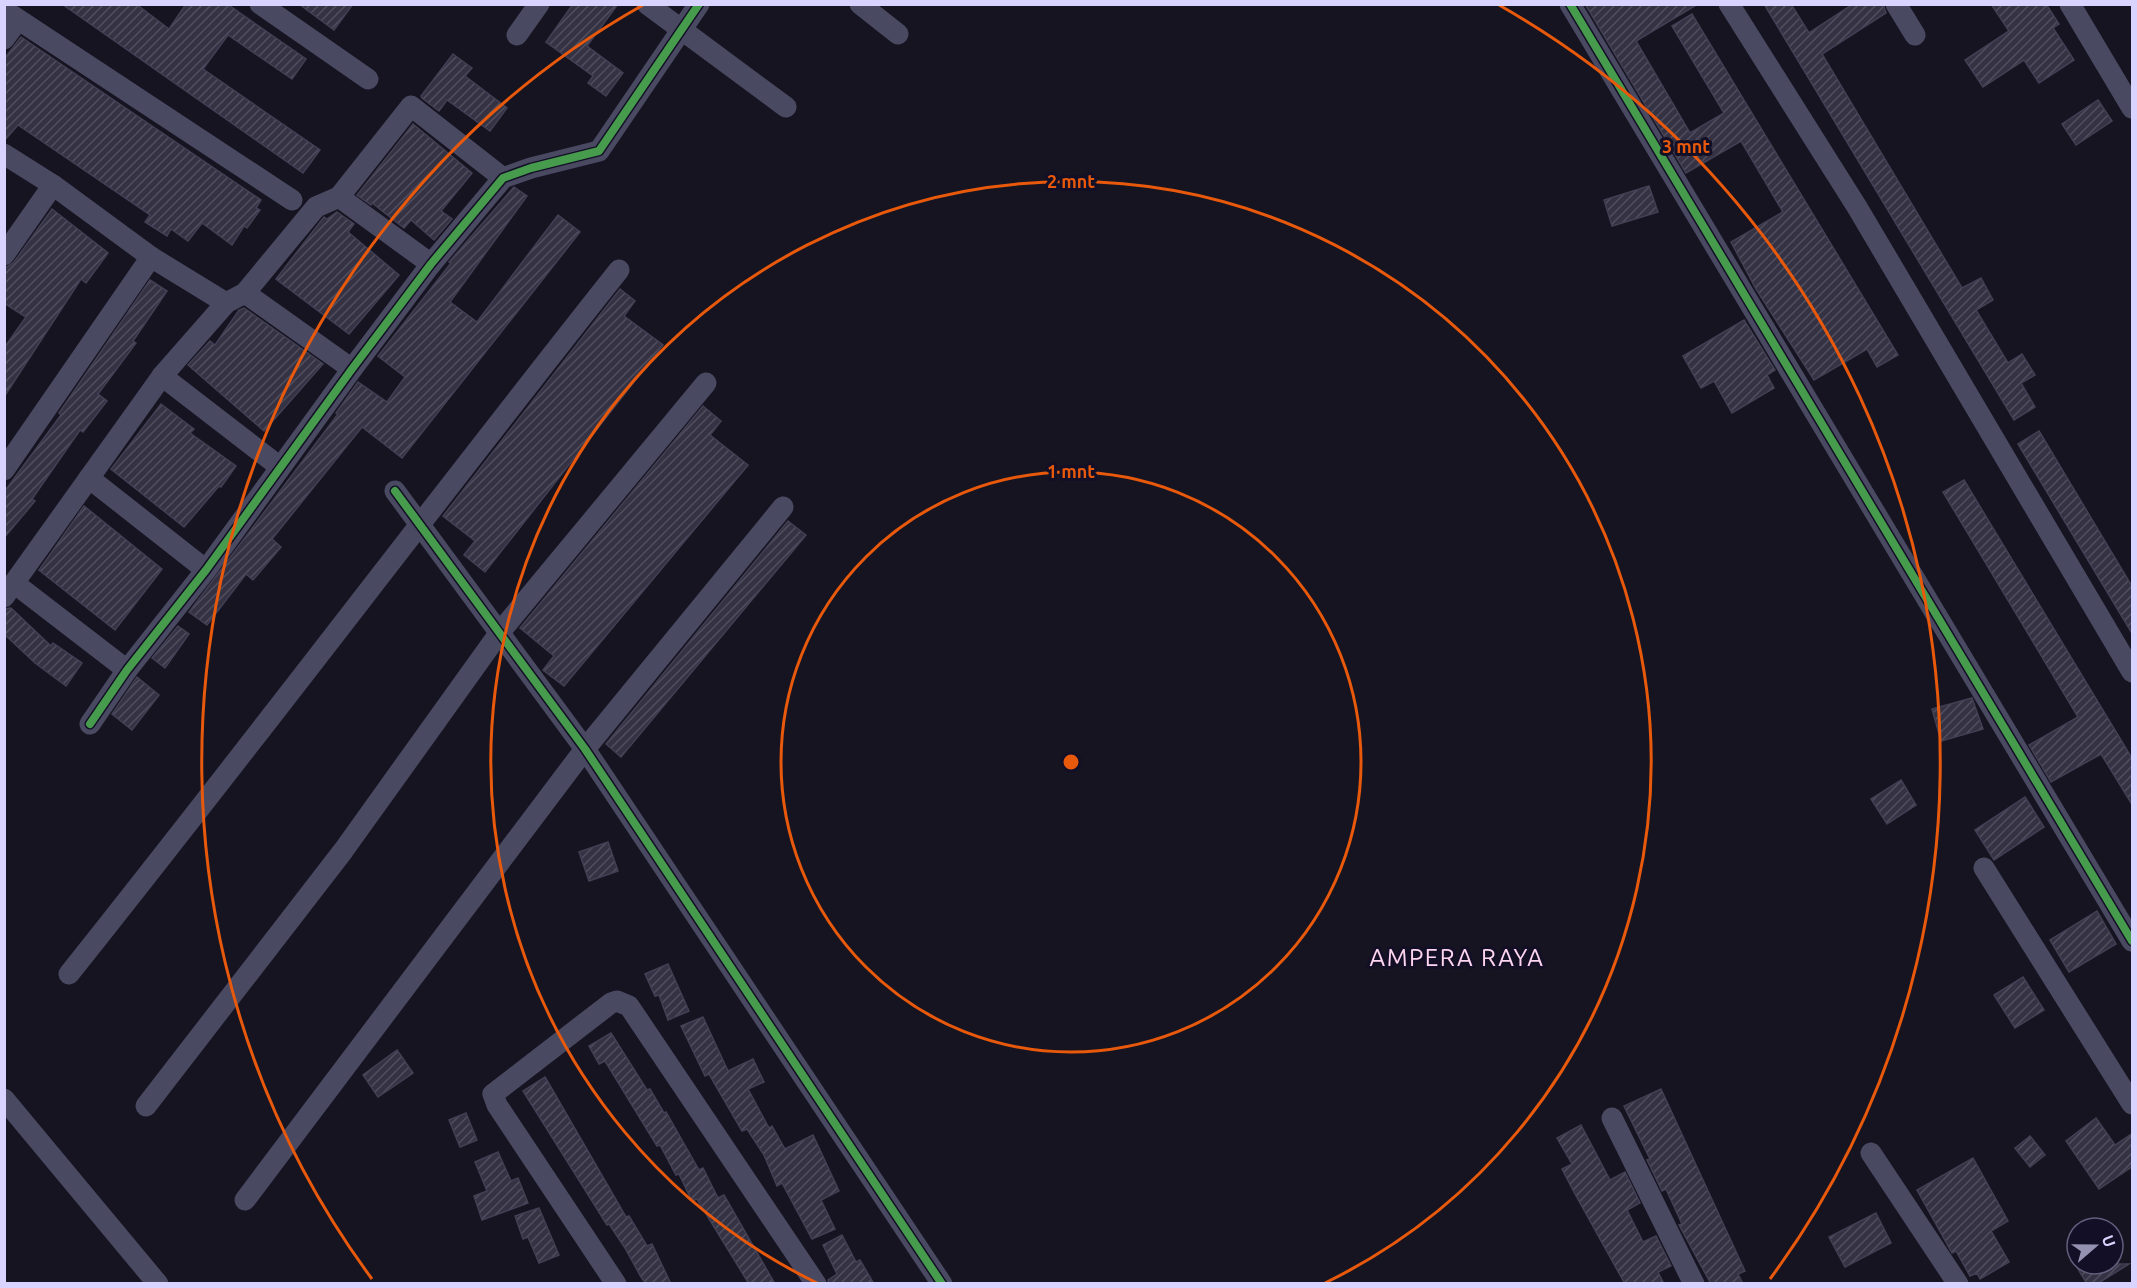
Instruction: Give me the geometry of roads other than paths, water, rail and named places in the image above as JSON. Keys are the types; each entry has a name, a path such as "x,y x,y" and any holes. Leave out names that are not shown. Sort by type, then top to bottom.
{"street":[{"path":"260,4 368,79"},
{"path":"517,35 539,4"},
{"path":"647,4 786,107"},
{"path":"90,724 127,670 206,570 431,264 503,178 531,168 600,151 699,4"},
{"path":"860,4 897,34"},
{"path":"1570,4 2133,941"},
{"path":"1729,4 1863,217 2133,672"},
{"path":"1896,4 1915,35"},
{"path":"2070,4 2133,108"},
{"path":"4,39 11,15 292,200"},
{"path":"127,670 9,590 162,376 226,303 245,293 316,207 339,197 411,106 503,178"},
{"path":"4,154 53,185 151,257 226,303"},
{"path":"4,255 53,185"},
{"path":"339,197 431,264"},
{"path":"4,470 151,257"},
{"path":"69,974 252,745 419,523 619,270"},
{"path":"245,293 352,369"},
{"path":"162,376 280,467"},
{"path":"146,1106 343,851 500,632 706,383"},
{"path":"89,478 206,570"},
{"path":"395,491 585,749 942,1284"},
{"path":"245,1200 585,749 783,507"},
{"path":"1984,868 2133,1104"},
{"path":"616,1284 497,1105 493,1094 610,1003 617,1001 629,1006 816,1284"},
{"path":"4,1099 158,1284"},
{"path":"1612,1118 1694,1284"},
{"path":"1871,1153 1958,1284"}],"district":[{"name":"AMPERA RAYA","path":"1457,957"}]}
